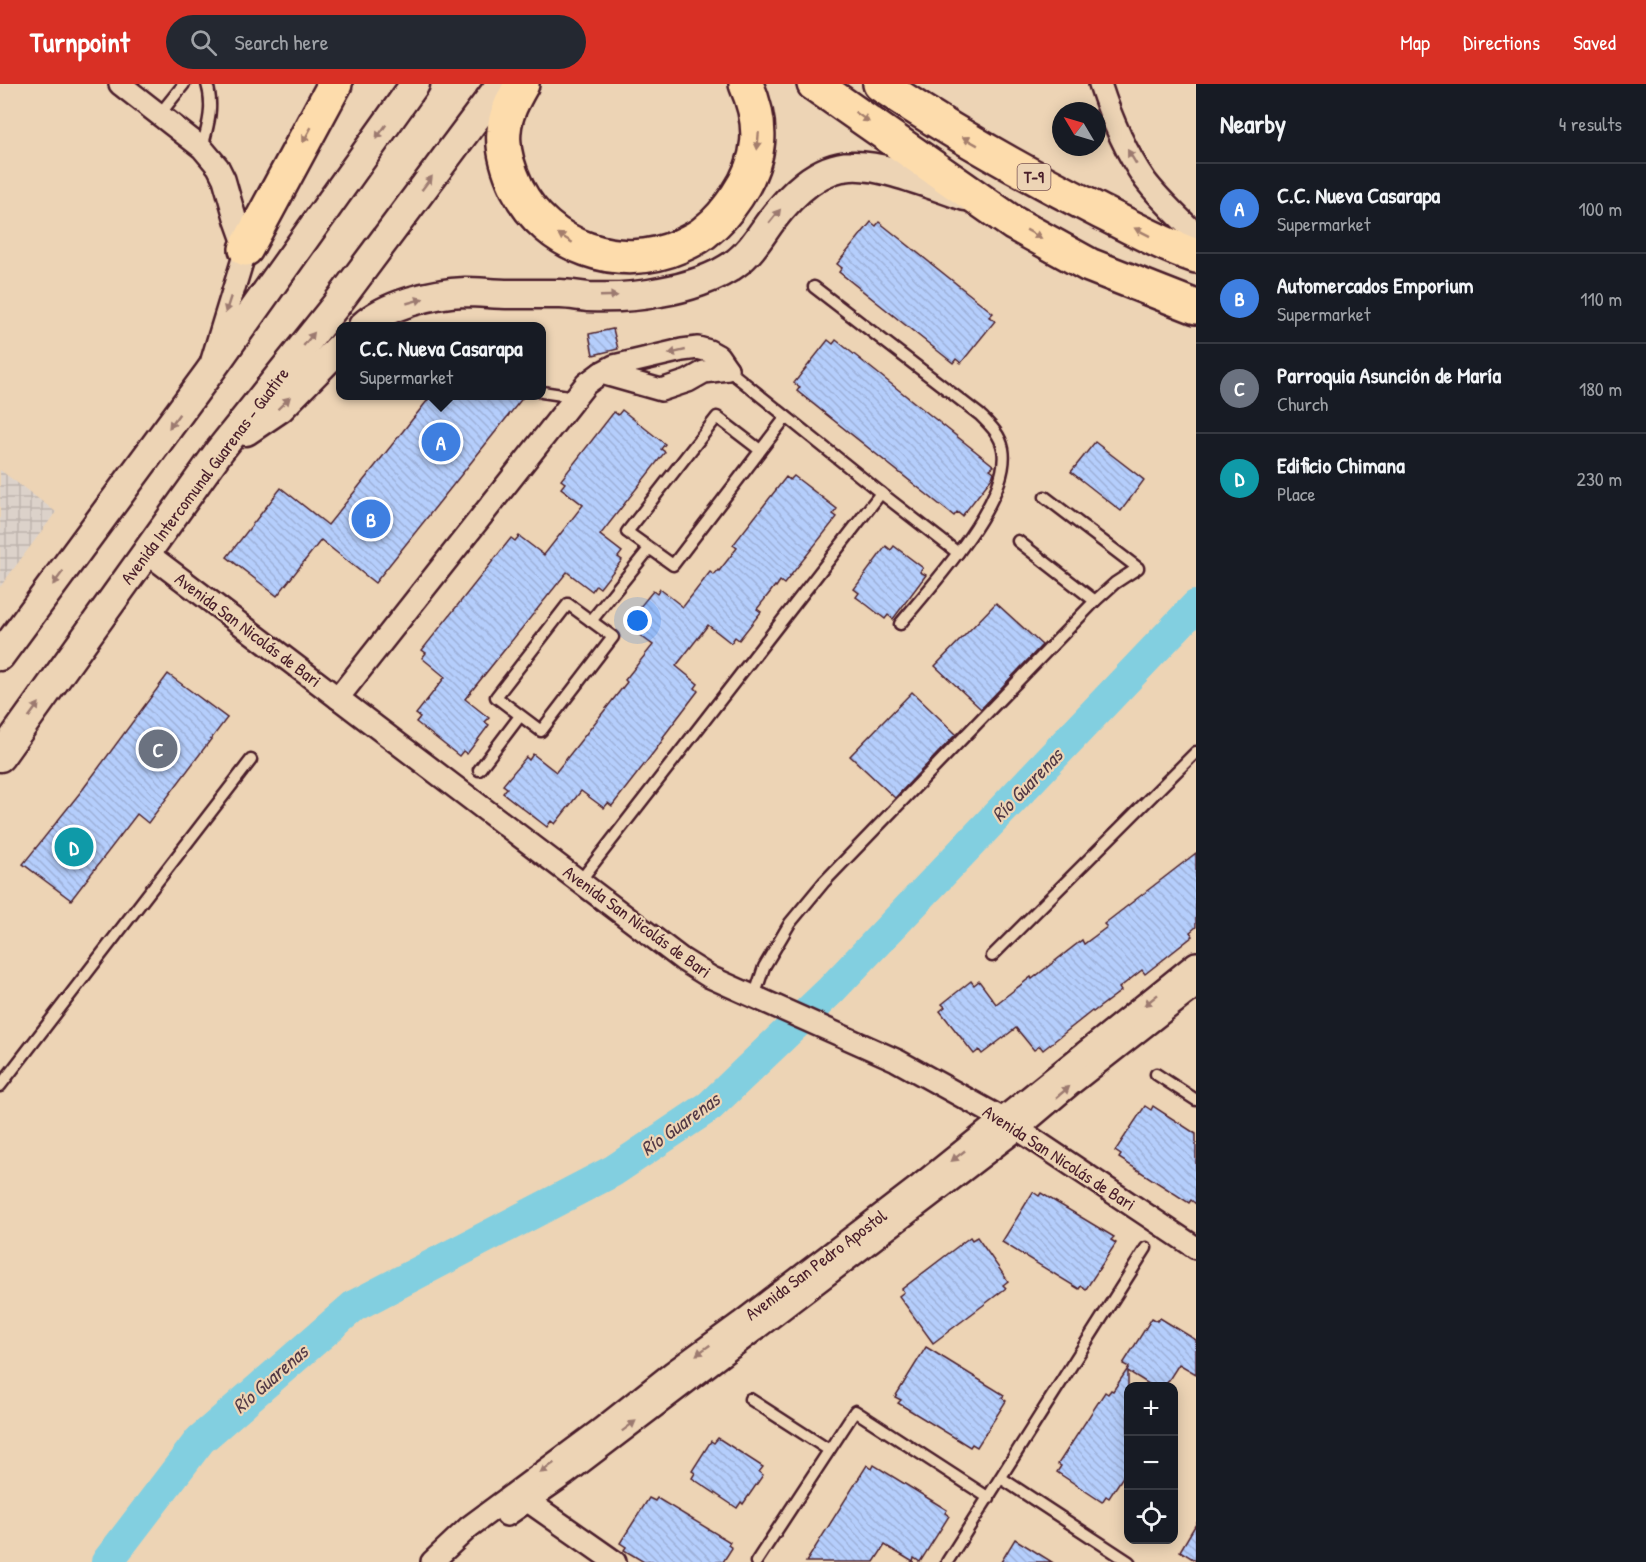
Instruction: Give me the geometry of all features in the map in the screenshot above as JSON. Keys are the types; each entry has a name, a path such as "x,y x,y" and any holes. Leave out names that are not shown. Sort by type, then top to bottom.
{"highway":[{"path":"246,249 335,84"},
{"path":"522,84 511,103 504,130 505,155 513,181 524,202 538,219 554,232 578,246 599,254 624,258 648,256 689,242 706,232 730,206 744,186 754,163 759,143 758,126 746,84"},
{"path":"814,84 1013,223 1089,265 1196,307"},
{"name":"T-9","path":"880,84 943,126 1065,194 1173,248 1196,256"}],"main road":[{"path":"0,656 208,374 415,84"},
{"name":"Avenida Intercomunal Guarenas - Guatire","path":"0,757 220,450 336,305 501,84"},
{"path":"368,322 402,305 462,292 563,294 589,297 648,294 688,286 736,264 792,196 816,177 834,168 851,166 885,170 985,203"},
{"path":"220,450 280,408 336,351"}],"street":[{"path":"1100,84 1113,123 1146,180 1170,209 1196,234"},
{"path":"127,86 159,115 202,148 218,167 224,178 246,249 208,374"},
{"path":"339,698 586,384 601,373 621,364 698,348 718,356 728,369"},
{"path":"601,373 661,390 688,381 704,372 728,369"},
{"name":"Avenida San Nicolás de Bari","path":"147,553 683,960 710,977 746,994 896,1060 1011,1124 1196,1248"},
{"name":"Avenida San Pedro Apostol","path":"1011,1124 1048,1081 1196,963"},
{"name":"Avenida San Pedro Apostol","path":"448,1562 601,1429 673,1372 866,1228 1011,1124 1070,1085 1196,986"},
{"path":"523,1496 615,1562"},
{"name":"Avenida San Pedro Apostol","path":"432,1562 469,1527 523,1496"}],"lane":[{"path":"159,115 184,84"},
{"path":"202,148 211,110 207,84"},
{"path":"814,287 980,415 996,431 1003,449 1002,475 987,510 958,553 900,624"},
{"path":"728,369 958,553"},
{"path":"546,393 575,397"},
{"path":"760,450 717,417 627,532 673,565 786,417"},
{"path":"579,881 881,493"},
{"path":"746,994 790,922 824,882 1095,601 1115,583 1138,568 1045,497"},
{"path":"1018,541 1095,601"},
{"path":"591,621 649,549"},
{"path":"568,604 591,621 613,637 541,731 496,698 568,604"},
{"path":"479,770 520,716"},
{"path":"992,956 1196,752"},
{"path":"0,1086 251,760"},
{"path":"1156,1074 1196,1100"},
{"path":"947,1562 1146,1248"},
{"path":"750,1399 829,1450"},
{"path":"756,1562 855,1411 989,1498"},
{"path":"1001,1478 1129,1562"}],"shaded area":[{"path":"0,470 56,512 0,587"}],"building":[{"path":"871,222 876,226 879,222 993,313 989,317 995,321 961,363 956,359 953,363 839,272 842,268 837,264"},
{"path":"613,329 618,349 593,355 589,334"},
{"path":"828,340 833,344 836,340 994,466 990,469 994,472 992,478 962,516 957,512 954,516 797,391 800,387 794,383"},
{"path":"428,400 521,400 375,583 321,540 277,596 227,557 281,488 328,525"},
{"path":"622,410 665,444 661,449 665,452 600,535 622,552 618,557 622,560 600,588 596,585 592,591 567,572 465,699 489,718 485,722 489,725 467,754 463,751 459,756 416,722 420,717 416,714 445,677 422,658 426,653 422,650 511,538 515,541 519,536 544,555 583,505 561,488 565,483 561,480 614,412 618,415"},
{"path":"1095,442 1144,480 1121,511 1071,472"},
{"path":"794,476 837,509 833,514 837,517 784,584 780,581 775,586 757,609 761,612 739,640 735,637 731,643 708,625 676,666 698,684 695,688 698,691 612,806 608,803 604,808 581,791 555,824 551,821 547,827 503,793 507,788 503,785 526,757 529,760 533,754 556,772 627,682 625,680 653,645 630,628 634,622 630,619 653,591 657,594 660,589 683,607 710,572 714,575 719,571 737,548 733,545 786,477 790,480"},
{"path":"886,546 891,550 894,546 923,568 920,572 926,575 893,619 888,615 885,619 856,597 859,593 854,589"},
{"path":"996,603 1042,645 981,709 935,666"},
{"path":"168,674 227,718 148,823 137,814 71,900 23,864 83,789"},
{"path":"912,692 956,734 895,798 850,756"},
{"path":"1196,853 1196,927 1190,932 1193,936 1145,974 1142,970 1119,988 1121,991 1043,1050 1040,1046 1034,1050 1016,1028 982,1054 979,1050 974,1054 940,1011 945,1007 942,1004 971,981 974,985 979,981 996,1004 1082,940 1084,944 1107,927 1104,924"},
{"path":"1145,1106 1151,1110 1153,1106 1196,1134 1196,1204 1191,1200 1189,1203 1119,1158 1121,1155 1115,1151"},
{"path":"1033,1192 1039,1196 1041,1193 1114,1237 1111,1240 1116,1243 1086,1289 1081,1286 1079,1289 1002,1242"},
{"path":"970,1237 972,1240 977,1237 1008,1281 1003,1285 1006,1288 933,1343 899,1296 904,1292 902,1289"},
{"path":"1152,1318 1157,1321 1160,1318 1196,1340 1196,1374 1179,1364 1168,1382 1146,1382 1128,1371 1128,1382 1124,1382 1124,1475 1109,1498 1106,1496 1102,1502 1057,1472 1061,1466 1058,1464 1105,1392 1108,1394 1111,1390 1113,1391 1129,1367 1123,1364"},
{"path":"926,1347 1004,1395 1002,1398 1006,1401 977,1447 972,1444 970,1447 898,1403 901,1400 895,1397"},
{"path":"718,1438 763,1467 759,1472 763,1475 743,1504 741,1502 737,1508 692,1478 695,1473 692,1471 711,1441 714,1443"},
{"path":"867,1465 872,1469 874,1465 947,1510 945,1513 949,1516 920,1562 914,1558 913,1562 885,1545 874,1562 806,1562"},
{"path":"649,1498 655,1501 657,1498 730,1542 728,1545 732,1548 723,1562 644,1562 624,1550 626,1547 620,1543"},
{"path":"1196,1524 1196,1561 1180,1551"},
{"path":"1015,1539 1052,1562 1001,1562"}],"waterway":[{"name":"Río Guarenas","path":"107,1562 200,1440 354,1306 613,1171 710,1106 831,990 1196,606"}],"place":[{"name":"C.C. Nueva Casarapa","path":"441,442"},
{"name":"Automercados Emporium","path":"371,519"},
{"name":"Parroquia Asunción de María","path":"158,749"},
{"name":"Edificio Chimana","path":"74,847"}]}
